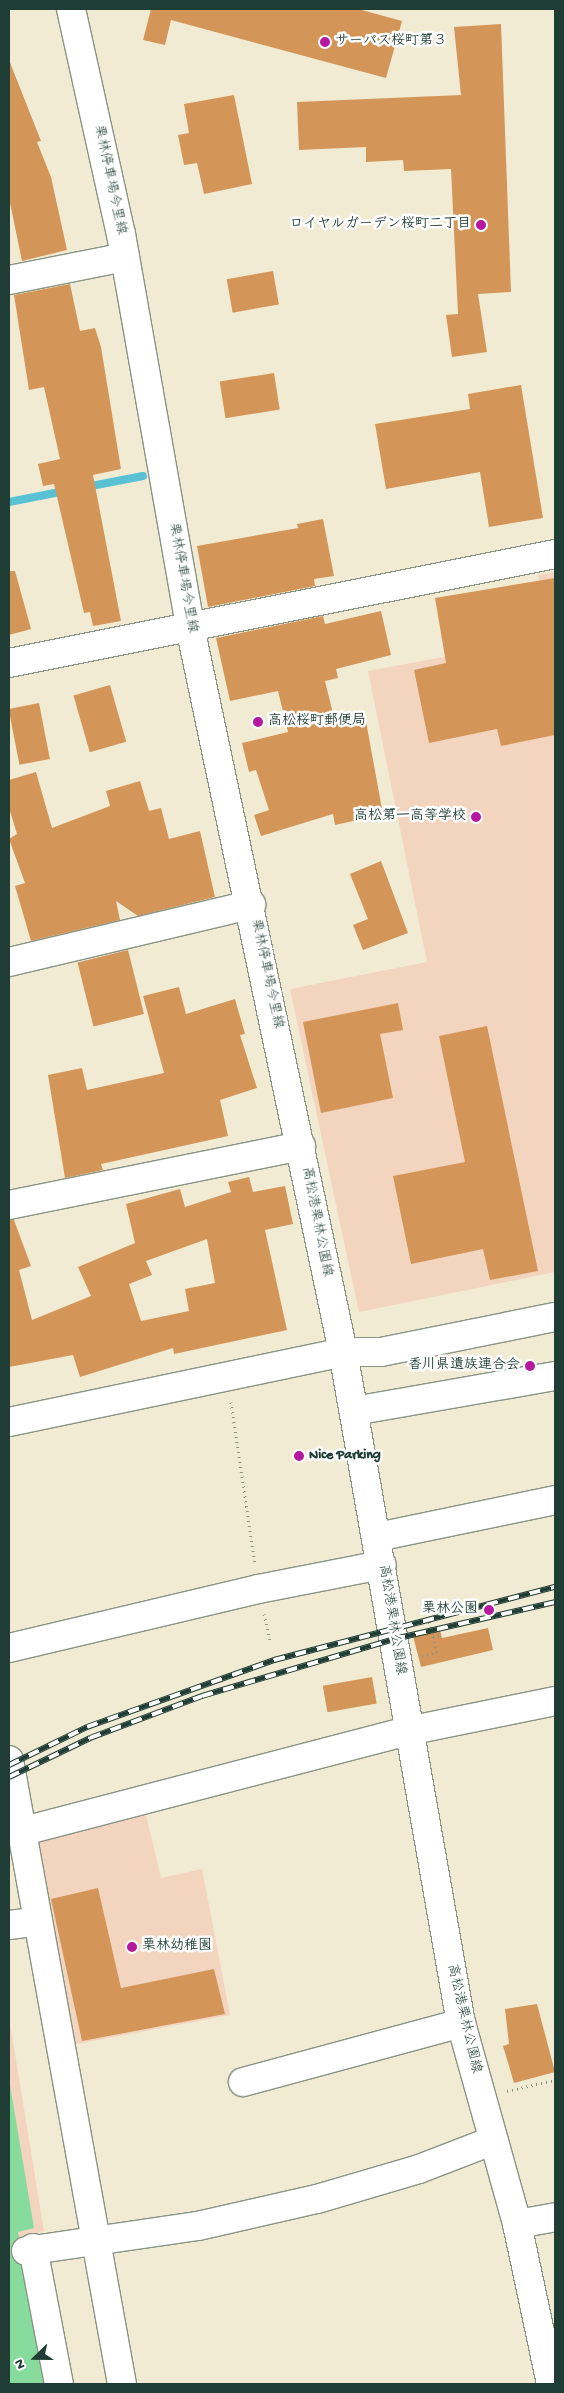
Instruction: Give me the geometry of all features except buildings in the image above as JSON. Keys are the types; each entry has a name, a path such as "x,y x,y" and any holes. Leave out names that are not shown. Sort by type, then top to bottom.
{"street":[{"name":"栗林停車場今里線","path":"71,9 125,257 190,627 251,905 301,1146"},
{"path":"9,280 125,257"},
{"path":"9,663 555,554"},
{"path":"9,962 251,905"},
{"path":"9,1205 301,1146"},
{"name":"高松港栗林公園線","path":"301,1146 354,1411 382,1565 408,1732 462,2023 517,2224 551,2384"},
{"path":"9,1422 343,1352 381,1352 555,1317"},
{"path":"354,1411 555,1376"},
{"path":"377,1537 555,1500"},
{"path":"9,1648 258,1589 382,1565"},
{"path":"20,1832 408,1732 555,1701"},
{"path":"9,1760 20,1832 22,1924 93,2241 122,2384"},
{"path":"243,2082 462,2023"},
{"path":"59,2384 30,2250 198,2226 317,2199 419,2170 494,2140"},
{"path":"517,2224 555,2217"}],"path":[{"path":"231,1402 258,1589 270,1641"},
{"path":"412,1659 437,1652 424,1605 433,1603"},
{"path":"433,1637 441,1636"},
{"path":"500,2092 555,2080"}],"shaded area":[{"name":"高松第一高等学校","path":"555,572 555,1272 359,1312 290,989 427,962 368,671 551,637 538,575"},
{"name":"栗林幼稚園","path":"146,1815 161,1878 202,1869 230,2015 66,2046 29,1845"},
{"path":"9,2017 44,2231 24,2236 26,2251 9,2384"}],"green space":[{"path":"9,2079 34,2228 18,2232 46,2384 9,2384"}],"waterway":[{"path":"86,487 143,476"},
{"path":"9,502 65,491"}],"railway":[{"path":"9,1765 87,1727 274,1660 555,1587"},
{"path":"9,1777 90,1738 202,1696 394,1639 555,1602"}],"place":[{"name":"サーパス桜町第３","path":"325,42"},
{"name":"ロイヤルガーデン桜町二丁目","path":"481,225"},
{"name":"高松桜町郵便局","path":"258,722"},
{"name":"高松第一高等学校","path":"476,817"},
{"name":"香川県遺族連合会","path":"530,1366"},
{"name":"Nice Parking","path":"299,1456"},
{"name":"栗林公園","path":"489,1610"},
{"name":"栗林幼稚園","path":"132,1947"}]}
